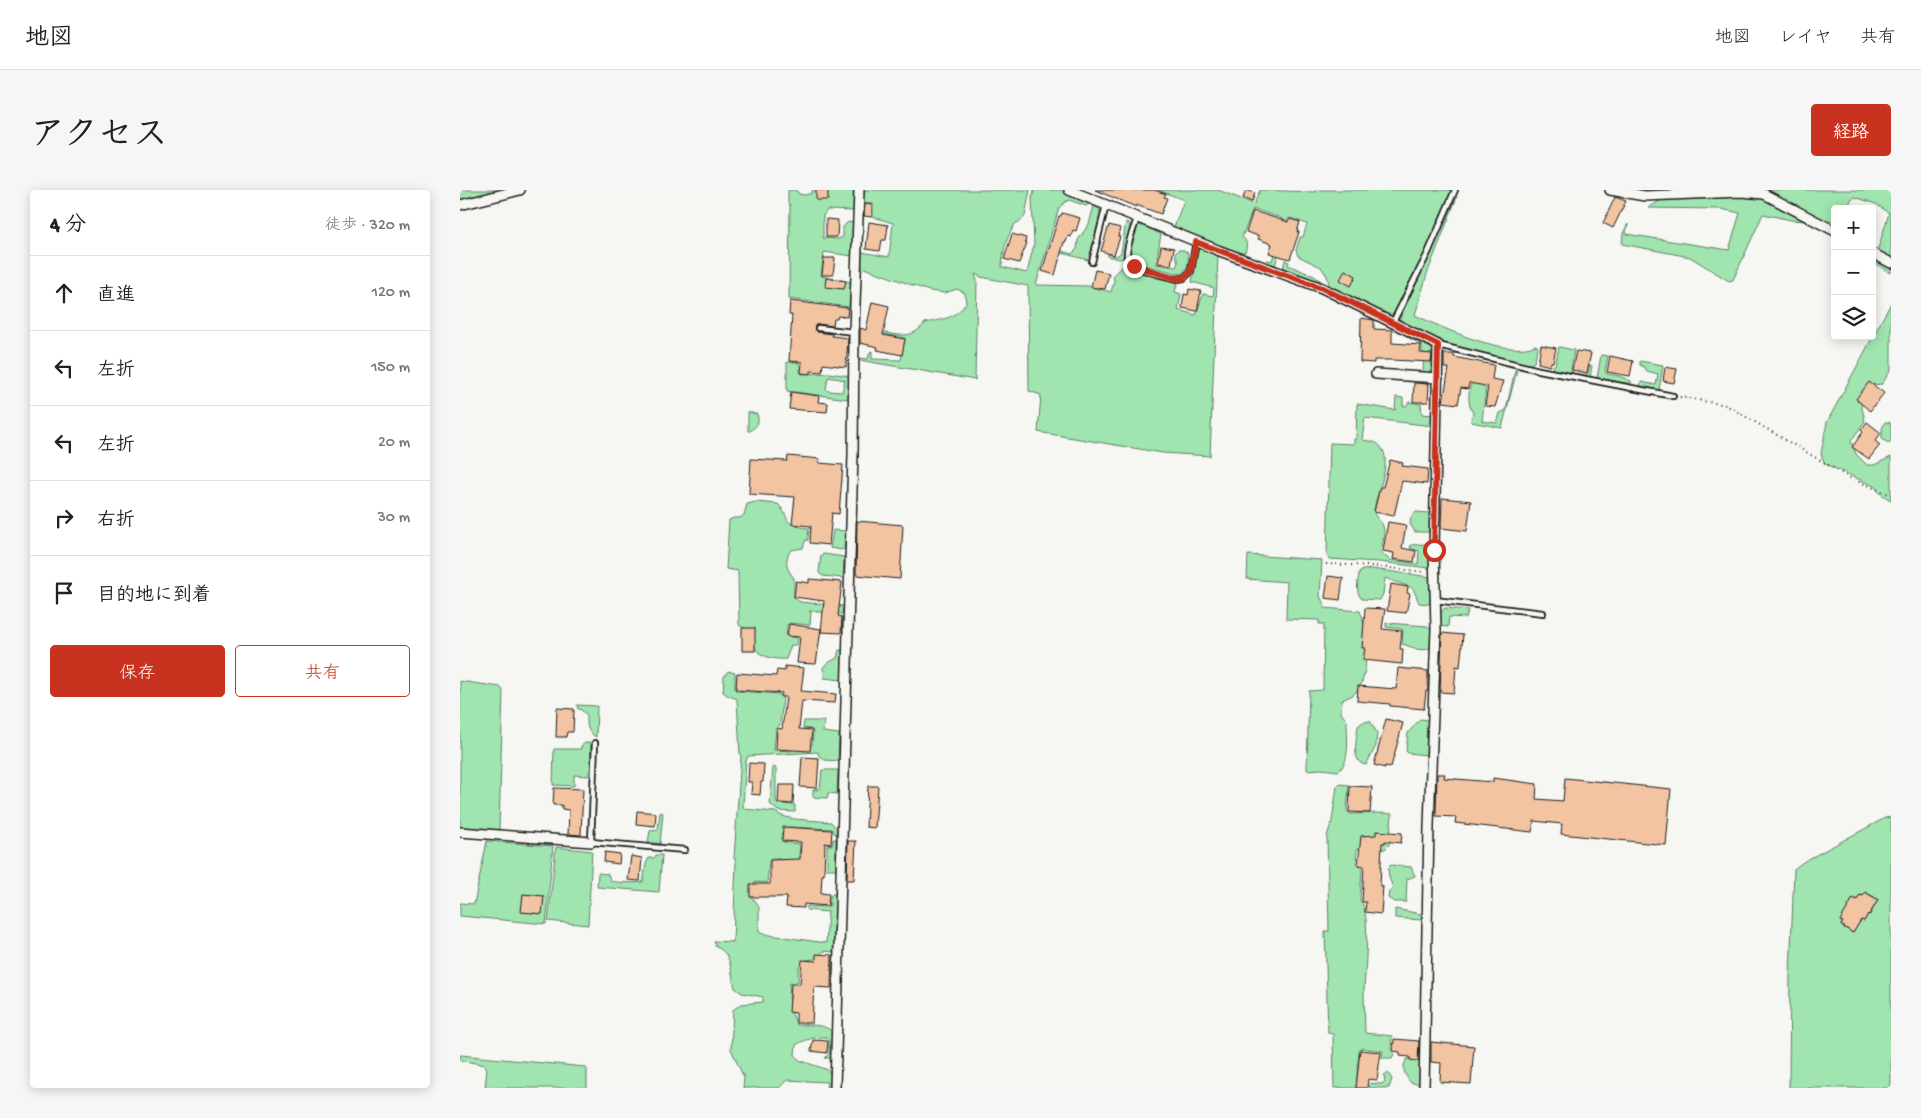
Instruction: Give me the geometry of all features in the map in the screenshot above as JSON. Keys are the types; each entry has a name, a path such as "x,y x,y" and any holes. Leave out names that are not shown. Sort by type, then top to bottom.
{"street":[{"path":"460,205 520,190"},
{"path":"835,1088 859,190"},
{"path":"1069,190 1196,242 1322,288 1438,345 1435,600 1424,1088"},
{"path":"1610,190 1645,196 1768,192 1831,228"},
{"path":"1876,255 1891,264"},
{"path":"1376,374 1438,378"},
{"path":"460,832 591,842"}],"lane":[{"path":"1393,323 1428,253 1455,190"},
{"path":"1092,262 1106,205"},
{"path":"1137,218 1127,251 1127,258 1134,266 1178,279 1184,278 1191,271 1196,242"},
{"path":"818,328 854,332"},
{"path":"1438,345 1539,370 1673,396"},
{"path":"1435,600 1543,613"},
{"path":"595,743 591,842 685,850"}],"path":[{"path":"1673,396 1726,405 1852,479 1891,495"},
{"path":"1326,564 1372,566 1434,573"}],"green space":[{"path":"460,190 505,190 460,201"},
{"path":"788,190 796,190 799,194 805,195 812,193 812,190 1030,190 1025,216 1020,222 1016,223 1008,239 1004,250 1002,267 1027,273 1034,244 1032,199 1034,190 1060,190 1089,204 1086,206 1069,200 1059,208 1036,285 1088,286 1111,292 1114,281 1113,275 1121,267 1126,267 1178,282 1175,292 1181,294 1178,310 1196,315 1203,294 1213,296 1214,288 1192,282 1196,253 1201,248 1218,255 1210,456 1163,453 1038,432 1041,395 1029,391 1028,286 981,277 975,274 977,281 975,380 859,360 860,358 868,359 872,351 872,359 901,360 905,338 879,334 880,332 899,335 910,334 925,323 953,315 966,303 965,293 957,289 945,293 929,291 864,268 861,265 861,252 889,257 893,223 873,217 873,204 855,203 854,210 852,211 827,210 823,216 823,238 838,239 843,237 843,227 848,222 855,223 853,256 824,252 821,276 851,282 849,307 789,299 790,205 788,203"},
{"path":"1158,190 1218,190 1254,204 1260,190 1313,192 1319,190 1452,190 1425,253 1393,315 1389,316 1330,288 1327,276 1321,267 1298,256 1296,250 1307,224 1288,219 1275,266 1266,262 1267,260 1272,261 1283,222 1281,218 1253,209 1242,237 1246,242 1246,250 1239,254 1173,230 1184,200"},
{"path":"1675,190 1891,190 1891,273 1877,265 1876,255 1889,213 1876,204 1855,197 1851,199 1849,205 1831,205 1831,221 1814,218 1807,221 1791,220 1763,214 1733,280 1729,281 1690,257 1622,244 1623,233 1628,224 1626,234 1729,250 1740,213 1721,209 1648,208 1661,200 1734,197 1728,192 1677,192"},
{"path":"1457,197 1427,274 1415,315 1441,327 1493,345 1524,348 1536,345 1538,347 1534,362 1529,365 1440,343 1412,330 1401,322 1400,318"},
{"path":"1094,206 1100,210 1100,216 1090,258 1088,260 1058,252 1058,250 1072,254 1077,249 1078,240 1089,224"},
{"path":"1126,222 1130,224 1130,227 1123,258 1107,256 1108,254 1116,256 1121,253"},
{"path":"1140,225 1161,234 1156,264 1176,267 1178,262 1175,254 1178,250 1188,253 1187,265 1183,272 1180,274 1135,263 1130,250 1137,226"},
{"path":"1285,260 1289,262 1288,265 1314,276 1321,281 1320,284 1283,268"},
{"path":"1891,303 1891,370 1882,384 1871,385 1861,399 1865,421 1851,441 1856,454 1867,465 1874,465 1891,457 1891,500 1882,495 1874,486 1825,464 1821,454 1827,422 1871,340 1876,340 1876,331"},
{"path":"1407,334 1431,347 1434,356 1434,373 1423,373 1424,353 1422,352 1422,345 1407,337"},
{"path":"1559,347 1574,350 1571,369 1573,373 1586,375 1590,365 1592,366 1590,378 1552,370"},
{"path":"1601,355 1608,356 1605,371 1607,374 1631,381 1631,384 1597,378"},
{"path":"1640,361 1663,365 1659,390 1640,386 1641,382 1656,385 1658,374 1647,371 1640,365"},
{"path":"787,362 800,363 802,374 829,373 849,376 848,399 787,391","holes":["828,377 845,380 842,392 828,391 826,389"]},
{"path":"1515,370 1517,370 1502,428 1471,422 1473,413 1469,404 1469,394 1474,375 1485,374 1483,387 1486,388 1482,421 1497,423 1500,413 1506,410"},
{"path":"1396,397 1403,398 1403,406 1406,406 1409,402 1421,404 1422,414 1433,415 1433,426 1365,418 1362,440 1378,444 1384,452 1385,460 1385,468 1374,510 1384,529 1381,553 1390,560 1418,564 1419,551 1410,548 1411,545 1426,544 1431,547 1429,568 1329,559 1327,556 1330,443 1354,444 1354,439 1356,439 1357,404 1395,410"},
{"path":"748,412 757,414 758,420 756,426 750,431 748,431"},
{"path":"1885,422 1891,423 1891,442 1888,443 1882,439 1882,429"},
{"path":"756,502 778,504 790,523 809,528 808,540 805,541 803,548 791,550 787,557 789,571 794,578 794,597 800,602 843,606 842,614 809,611 811,613 810,625 790,623 787,625 786,636 798,638 797,645 791,645 786,659 765,656 758,652 754,643 753,633 739,625 738,571 726,569 729,520 740,518 744,515 747,504"},
{"path":"1416,512 1430,513 1429,532 1415,532 1410,524 1411,517"},
{"path":"833,530 846,531 844,549 830,548"},
{"path":"821,555 844,557 843,578 823,576 819,573"},
{"path":"1248,555 1322,560 1320,596 1324,608 1360,611 1365,629 1366,665 1361,685 1351,696 1342,700 1341,713 1347,721 1347,755 1345,762 1338,771 1307,770 1309,691 1323,690 1324,624 1319,624 1319,620 1286,619 1287,582 1247,579"},
{"path":"1372,569 1430,577 1430,604 1419,603 1412,588 1385,578 1383,594 1380,600 1362,599 1358,590 1359,573 1363,570"},
{"path":"1446,608 1468,610 1466,618 1449,617 1448,627 1439,626 1441,613"},
{"path":"1386,623 1427,626 1431,629 1430,648 1419,649 1402,644 1402,629 1386,627"},
{"path":"839,650 844,651 842,680 824,678 823,668 826,664 837,658"},
{"path":"728,671 735,673 735,689 738,691 779,694 783,699 780,725 776,728 774,750 791,751 794,746 808,747 812,745 813,732 810,729 803,728 804,721 824,721 823,732 839,734 838,761 825,760 819,756 818,752 748,756 743,805 744,809 775,812 794,819 831,822 837,829 837,834 832,829 789,827 785,829 784,842 800,844 799,856 803,858 780,874 780,859 772,859 769,861 767,883 756,882 751,885 752,899 755,900 759,908 759,932 826,943 828,912 807,910 807,906 828,907 830,906 830,896 836,892 833,952 824,951 814,959 806,960 799,967 798,982 790,983 789,994 791,1010 797,1025 824,1027 832,1032 834,1042 832,1058 825,1058 829,1054 829,1040 826,1037 818,1037 799,1043 796,1045 795,1055 799,1060 828,1070 832,1077 833,1088 826,1088 827,1082 787,1080 779,1088 743,1088 744,1078 731,1049 733,1010 741,1004 763,1002 763,997 742,993 735,988 728,958 716,947 714,941 733,942 736,861 734,858 741,755 737,699 723,692 724,677"},
{"path":"460,681 500,687 503,690 499,830 460,827"},
{"path":"577,705 597,706 596,737 589,730 587,715 578,709"},
{"path":"1420,719 1428,720 1426,755 1408,753 1406,751 1408,733"},
{"path":"1370,721 1377,733 1376,746 1366,765 1358,760 1356,743 1358,726 1363,722"},
{"path":"585,743 591,743 591,768 588,776 574,775 574,786 553,785 554,749 581,749 581,746"},
{"path":"773,767 776,768 776,800 778,804 795,805 795,812 778,811 770,804"},
{"path":"822,770 838,770 837,794 828,793 827,798 813,797 813,790 820,789"},
{"path":"1340,784 1349,785 1347,810 1350,814 1392,814 1389,845 1385,849 1357,849 1356,863 1362,868 1360,900 1364,907 1367,930 1364,994 1365,1033 1392,1036 1391,1049 1394,1054 1392,1058 1382,1058 1383,1051 1362,1048 1359,1050 1356,1088 1334,1088 1333,1034 1328,1033 1325,931 1329,931 1327,836 1332,821 1337,786"},
{"path":"660,812 663,813 660,844 648,842 650,831 658,830"},
{"path":"1891,817 1891,1088 1789,1088 1790,975 1794,869 1803,862 1885,818","holes":["1865,892 1878,899 1870,915 1868,914 1864,921 1861,920 1853,933 1841,926 1843,922 1840,921 1860,895 1863,896"]},
{"path":"833,839 836,839 836,869 827,869 827,845 832,845"},
{"path":"487,841 553,846 546,924 460,916 460,903 474,904"},
{"path":"556,847 592,851 588,925 548,921"},
{"path":"656,855 662,855 659,892 597,887 598,873 608,874 611,881 614,882 643,882 646,864 649,858 654,858"},
{"path":"1391,865 1411,867 1415,876 1407,879 1406,902 1394,902 1388,898 1389,892 1393,888 1388,868"},
{"path":"1395,909 1421,914 1422,920 1395,918"},
{"path":"460,1055 585,1067 587,1069 587,1088 485,1088 487,1069 485,1065 460,1060"},
{"path":"1407,1059 1421,1060 1420,1084 1411,1083 1407,1077 1404,1068"},
{"path":"1388,1073 1392,1079 1389,1088 1369,1088 1370,1083 1382,1084 1385,1081 1384,1075"}],"building":[{"path":"816,190 828,190 828,200 816,200"},
{"path":"1095,190 1154,190 1166,194 1164,197 1167,198 1161,214 1136,205 1136,207"},
{"path":"1246,190 1255,193 1252,202 1243,198"},
{"path":"1615,197 1626,201 1613,228 1603,223"},
{"path":"865,204 872,205 872,217 864,216"},
{"path":"1253,211 1288,222 1290,219 1300,222 1297,232 1299,232 1290,259 1269,253 1272,244 1258,239 1259,236 1246,232"},
{"path":"1062,213 1080,218 1076,231 1073,230 1071,237 1068,236 1066,242 1064,242 1055,275 1042,271 1059,216"},
{"path":"826,219 838,220 837,237 826,237"},
{"path":"869,222 888,225 886,240 882,240 880,251 866,249"},
{"path":"1109,225 1120,228 1118,236 1120,237 1114,255 1101,251"},
{"path":"1012,234 1026,238 1025,242 1027,243 1019,263 1004,259"},
{"path":"1161,246 1174,248 1171,265 1158,263"},
{"path":"824,258 835,258 833,275 822,275"},
{"path":"1095,270 1109,273 1105,289 1091,287"},
{"path":"1345,270 1356,276 1351,286 1340,280"},
{"path":"826,278 846,281 844,289 825,287"},
{"path":"1189,289 1201,291 1197,311 1182,308 1184,294 1188,295"},
{"path":"790,301 848,308 847,317 838,316 837,319 834,319 833,326 818,324 814,328 817,332 848,338 846,367 823,364 822,372 811,371 811,374 801,373 802,362 789,361 792,315 789,315"},
{"path":"872,302 889,306 883,335 905,339 902,355 877,350 878,347 860,343 860,328 866,330"},
{"path":"1361,318 1374,320 1374,329 1392,330 1392,343 1421,345 1420,353 1432,354 1431,362 1374,360 1374,363 1360,362"},
{"path":"1541,345 1556,348 1553,362 1551,362 1550,366 1538,363"},
{"path":"1576,351 1591,353 1587,373 1572,370"},
{"path":"1444,354 1454,354 1454,357 1494,365 1492,379 1503,381 1495,407 1485,406 1488,387 1469,383 1468,389 1461,388 1458,404 1443,402 1449,368 1444,368"},
{"path":"1610,356 1633,361 1630,376 1607,372"},
{"path":"1665,367 1677,369 1674,383 1663,381"},
{"path":"1869,382 1884,393 1870,411 1856,399"},
{"path":"1414,383 1429,384 1428,402 1413,402"},
{"path":"791,392 819,396 818,402 828,403 827,412 789,409"},
{"path":"1867,422 1881,433 1875,441 1880,445 1869,459 1852,447 1863,432 1861,430"},
{"path":"788,456 820,459 819,463 843,465 839,514 832,513 829,545 810,543 811,526 792,524 795,497 749,494 751,459 787,461"},
{"path":"1390,460 1403,463 1402,466 1428,469 1427,484 1402,481 1394,516 1374,512 1380,487 1383,487"},
{"path":"1442,498 1471,501 1467,531 1441,528"},
{"path":"857,521 903,525 900,579 856,575"},
{"path":"1388,522 1406,525 1402,548 1416,551 1414,562 1393,559 1394,553 1383,551"},
{"path":"1328,576 1343,578 1340,600 1325,598"},
{"path":"809,579 842,582 838,616 842,617 841,633 821,632 824,601 794,597 796,581 809,583"},
{"path":"1391,584 1408,587 1407,593 1410,594 1406,613 1387,611"},
{"path":"1365,608 1385,609 1382,629 1402,631 1400,649 1403,649 1402,664 1363,660 1365,648 1362,648"},
{"path":"789,624 821,629 816,664 797,663 800,637 787,636"},
{"path":"742,628 755,628 755,651 742,651"},
{"path":"1442,633 1463,635 1460,667 1456,666 1454,693 1440,692"},
{"path":"785,666 804,668 801,691 836,694 835,703 802,701 799,729 812,730 810,751 776,749 777,728 782,729 786,697 781,697 782,693 736,690 737,673 776,676 777,670 785,671"},
{"path":"1398,668 1428,671 1428,691 1426,691 1424,709 1357,701 1358,686 1396,689"},
{"path":"557,708 574,709 573,732 567,732 566,737 556,737"},
{"path":"1386,719 1403,723 1391,767 1385,766 1385,768 1374,765"},
{"path":"802,757 819,758 817,788 800,787"},
{"path":"749,763 764,764 760,795 751,794 752,782 748,782"},
{"path":"1437,774 1445,774 1444,778 1493,782 1493,778 1537,784 1536,799 1563,801 1565,778 1671,789 1666,845 1561,834 1562,824 1534,821 1532,832 1455,823 1456,817 1436,816"},
{"path":"779,785 794,785 793,804 778,803"},
{"path":"868,786 878,786 875,828 866,827"},
{"path":"1350,786 1372,787 1370,813 1349,812"},
{"path":"554,788 583,789 581,835 568,834 569,810 562,809 562,805 553,805"},
{"path":"637,811 656,813 655,826 636,824"},
{"path":"783,827 832,830 831,844 825,843 824,875 822,875 821,893 829,894 828,906 804,904 804,908 786,907 787,897 750,897 750,884 770,884 770,860 800,859 801,842 782,841"},
{"path":"1376,831 1402,833 1401,843 1385,841 1385,843 1382,843 1380,886 1383,886 1381,914 1365,912 1366,902 1362,902 1364,866 1358,865 1361,836 1376,835"},
{"path":"848,841 856,841 854,880 847,880"},
{"path":"605,852 620,854 619,864 604,862"},
{"path":"631,856 642,858 640,881 628,880"},
{"path":"1865,892 1878,900 1869,915 1864,921 1861,920 1853,933 1841,925 1843,922 1840,921 1853,898 1857,900"},
{"path":"523,894 544,896 542,914 521,912"},
{"path":"816,954 832,955 831,988 814,987 812,1023 796,1023 796,1013 789,1012 791,984 800,984 802,960 816,961"},
{"path":"1394,1039 1419,1041 1418,1061 1410,1060 1410,1057 1400,1056 1400,1052 1393,1051"},
{"path":"813,1040 828,1041 827,1053 811,1051"},
{"path":"1431,1042 1474,1046 1471,1084 1440,1082 1441,1063 1431,1062"},
{"path":"1360,1050 1381,1052 1377,1080 1368,1079 1367,1088 1356,1088"}],"route":[{"path":"1134,266 1178,279 1184,278 1191,271 1196,242 1322,288 1438,345 1434,550"}]}
